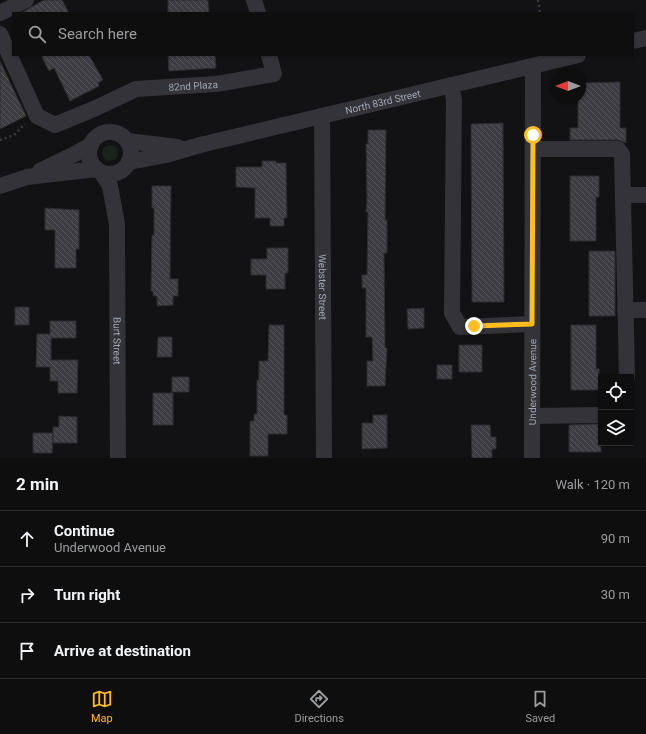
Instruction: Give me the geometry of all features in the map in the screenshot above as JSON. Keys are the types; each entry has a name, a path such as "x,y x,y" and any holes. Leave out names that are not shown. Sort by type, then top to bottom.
{"street":[{"path":"0,13 26,0"},
{"path":"254,0 258,12"},
{"path":"0,34 4,52 37,116"},
{"path":"634,42 646,38"},
{"name":"82nd Plaza","path":"37,116 55,125 136,89 216,84 274,74 269,56"},
{"name":"North 83rd Street","path":"128,164 188,148 574,56"},
{"name":"Underwood Avenue","path":"532,458 533,66"},
{"path":"452,85 454,100 452,313 460,327 532,324"},
{"path":"96,108 105,133"},
{"name":"Webster Street","path":"322,116 324,458"},
{"path":"0,186 27,177 75,154 91,145 98,136 105,133 119,134 127,141 130,152 128,164 117,173 106,174 99,171 90,161 89,156 91,145"},
{"name":"North 83rd Street","path":"127,141 188,148"},
{"path":"533,149 618,150 622,154 627,374"},
{"name":"Burt Street","path":"118,458 117,224 123,179 128,164"},
{"path":"27,177 99,171"},
{"name":"Burt Street","path":"99,171 110,186 117,224"},
{"path":"623,195 646,195"},
{"path":"625,310 646,310"},
{"path":"532,416 598,415"}],"path":[{"path":"538,0 540,12"},
{"path":"0,140 14,135 37,116"}],"shaded area":[{"path":"110,145 116,147 118,153 116,159 110,161 104,159 102,153 104,147"}],"building":[{"path":"44,0 62,0 68,12 23,12"},
{"path":"168,0 208,0 209,12 168,12"},
{"path":"42,56 90,56 103,80 98,83 99,86 70,101 54,68 49,71"},
{"path":"168,56 215,56 216,68 169,71"},
{"path":"0,61 26,116 0,129"},
{"path":"620,82 620,128 626,128 626,143 618,140 570,140 570,128 578,128 578,104 586,104 586,83"},
{"path":"503,123 504,302 472,302 471,124"},
{"path":"368,130 386,130 385,220 387,220 387,253 384,253 385,348 387,348 385,386 367,386 367,361 373,361 372,337 366,337 366,288 362,288 362,275 367,275 368,212 366,212 366,144 368,144"},
{"path":"262,161 286,163 287,218 284,218 284,226 270,226 270,218 255,218 255,188 236,187 236,167 262,167"},
{"path":"570,176 599,176 599,197 596,197 596,241 570,241"},
{"path":"152,186 171,186 170,279 178,279 178,296 173,296 173,305 157,306 157,296 153,296 153,291 151,291 152,235 154,235"},
{"path":"45,208 79,210 79,249 76,249 76,268 55,268 55,230 45,230"},
{"path":"267,248 288,248 288,273 285,273 285,289 266,289 266,275 251,275 251,259 267,259"},
{"path":"589,251 615,251 615,316 589,316"},
{"path":"15,307 29,307 29,325 15,325"},
{"path":"424,308 424,328 408,329 407,309"},
{"path":"50,321 76,321 76,338 51,338 51,360 78,360 77,393 58,393 58,381 50,381 50,367 36,367 37,334 50,334"},
{"path":"269,325 284,325 284,415 287,415 287,434 268,434 268,456 250,456 250,421 254,421 254,414 257,414 257,380 259,380 259,361 268,361"},
{"path":"571,325 596,325 596,369 599,369 598,390 571,390"},
{"path":"158,337 172,337 172,357 157,357"},
{"path":"459,345 482,345 482,372 459,372"},
{"path":"437,365 452,365 452,379 437,379"},
{"path":"172,377 189,377 189,392 172,392"},
{"path":"153,393 173,393 173,425 153,425"},
{"path":"373,415 387,415 387,448 362,449 362,423 373,423"},
{"path":"59,416 77,417 77,443 53,443 53,427 59,427"},
{"path":"598,424 598,446 601,446 601,452 569,452 569,425"},
{"path":"471,425 490,425 491,437 496,437 496,449 492,449 492,458 472,458"},
{"path":"33,433 53,433 52,453 33,453"}],"route":[{"path":"474,326 532,324 533,135"}]}
